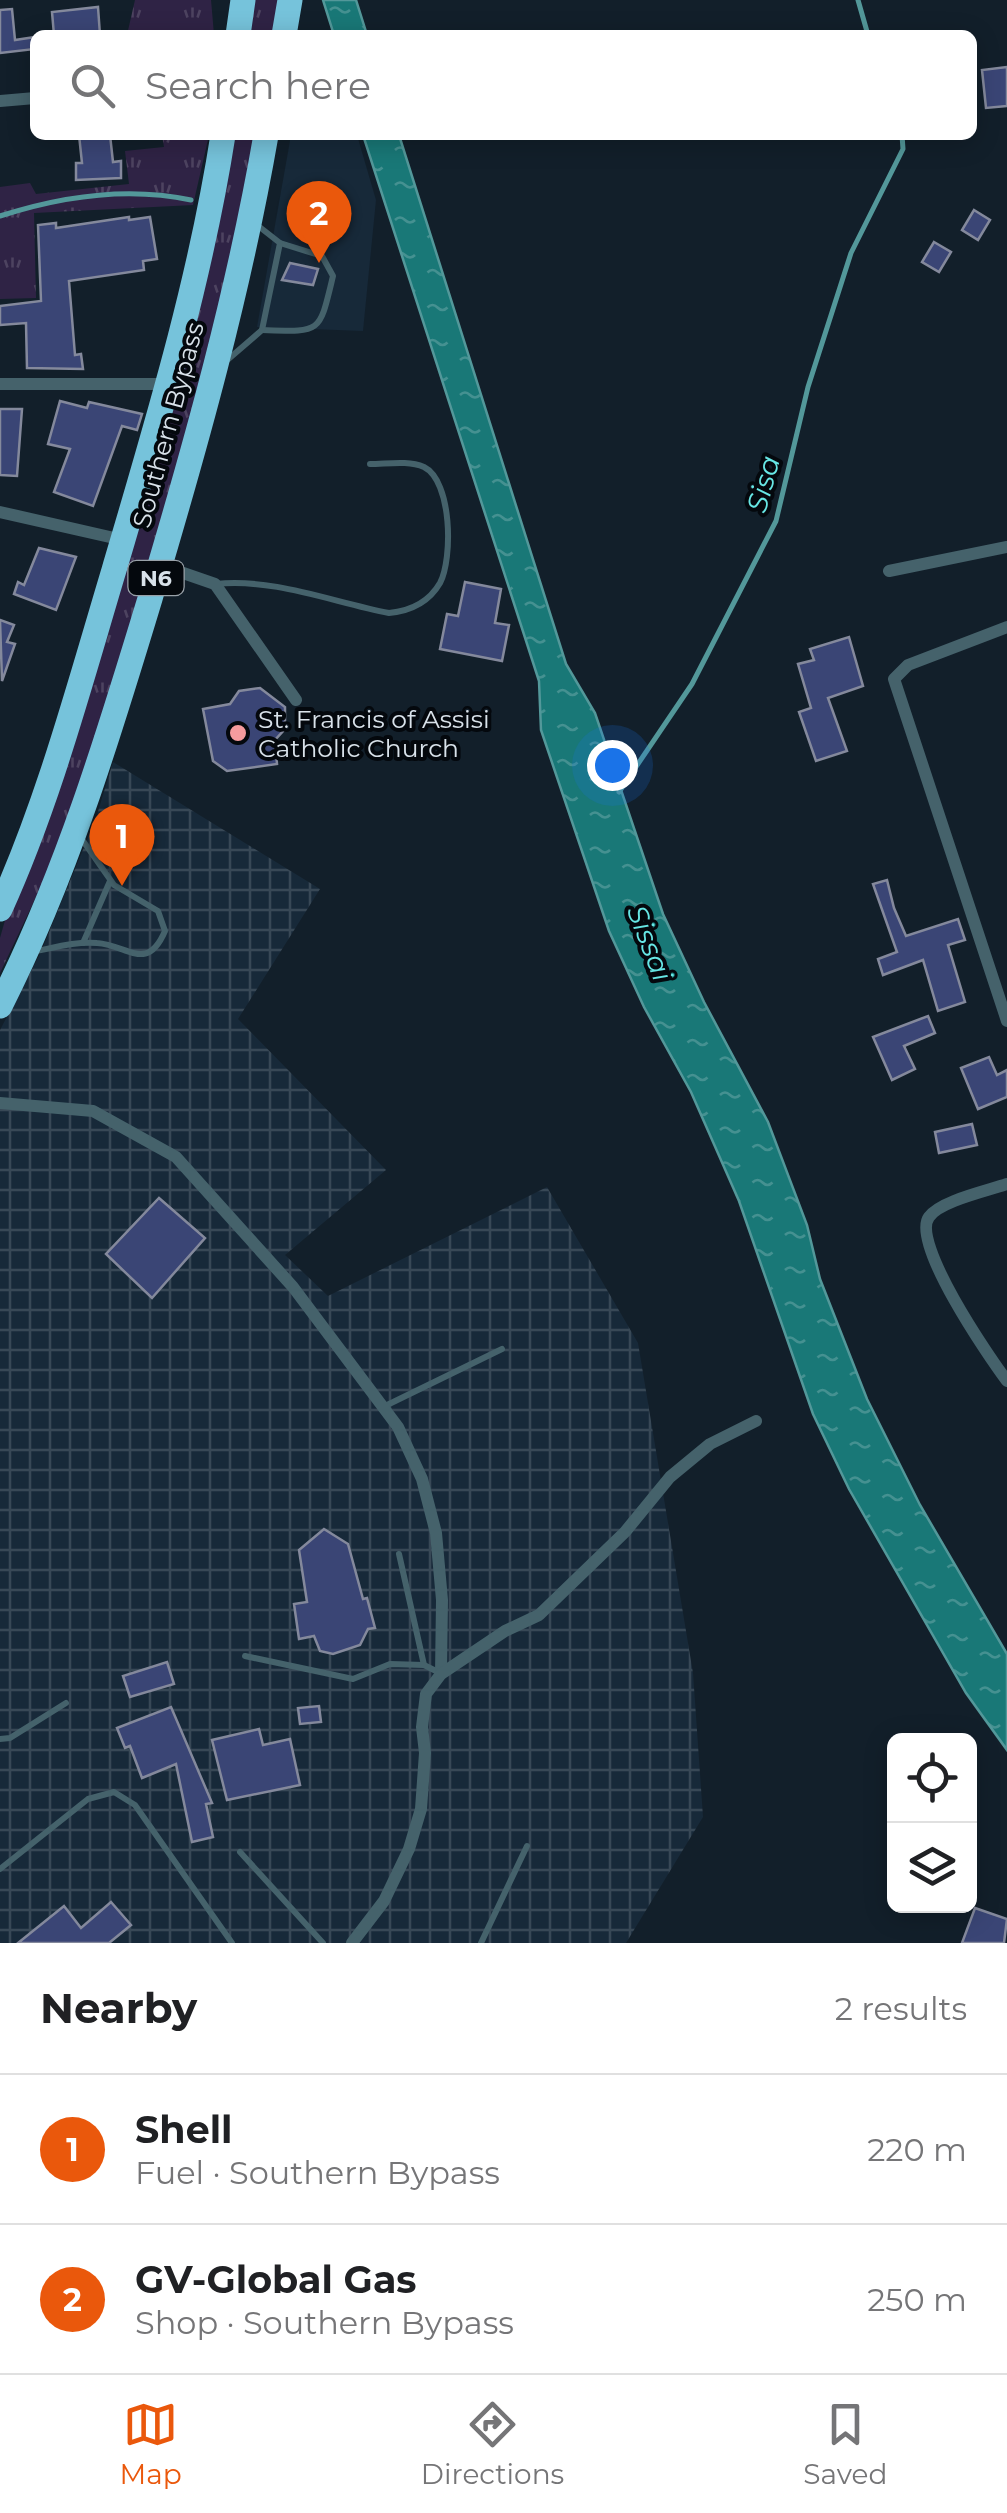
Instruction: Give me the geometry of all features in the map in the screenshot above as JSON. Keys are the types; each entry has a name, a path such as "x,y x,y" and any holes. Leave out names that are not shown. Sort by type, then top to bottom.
{"highway":[{"path":"239,30 243,0"},
{"path":"285,30 290,0"},
{"name":"Southern Bypass","path":"0,908 73,705 169,384 215,188 222,140"},
{"name":"Southern Bypass","path":"0,1006 66,863 160,565 216,369 252,220 265,140"}],"street":[{"path":"0,102 30,99"},
{"path":"0,384 169,384"},
{"path":"0,512 123,540"},
{"path":"888,571 1007,547"},
{"path":"160,565 215,584 296,700"},
{"path":"1007,627 908,665 894,680 1002,993 1007,1021"},
{"path":"0,1104 93,1111 176,1157 294,1287 384,1406 422,1479 436,1533 442,1600 441,1674"},
{"path":"1007,1184 938,1208 926,1219 924,1230 949,1290 976,1339 1007,1381"},
{"path":"352,1943 384,1901 409,1849 421,1809 426,1694 441,1674 505,1631 539,1615 625,1532 670,1477 710,1444 756,1420"}],"lane":[{"path":"252,220 280,244 322,256 334,276 323,317 315,328 262,330"},
{"path":"216,369 262,330 280,244"},
{"path":"215,584 237,582 306,592 388,613 402,612 426,600 445,572 446,509 441,486 427,468 415,464 370,464"},
{"path":"26,953 99,943 146,954 154,950 165,932 158,912 110,881 76,832"},
{"path":"82,943 110,881"},
{"path":"384,1406 502,1349"},
{"path":"400,1554 424,1665"},
{"path":"245,1656 352,1679 390,1664 424,1665 441,1674"},
{"path":"0,1739 10,1738 66,1703"},
{"path":"0,1869 88,1798 114,1792 135,1805 232,1943"},
{"path":"481,1943 527,1846"},
{"path":"240,1852 322,1943"}],"shaded area":[{"path":"290,140 358,140 376,200 363,331 257,327"},
{"path":"113,762 320,889 238,1019 386,1170 285,1255 328,1296 547,1187 638,1343 693,1673 703,1817 626,1943 0,1943 0,1030 40,954 96,818"}],"green space":[{"path":"135,0 211,0 214,30 128,30"},
{"path":"253,0 282,0 276,30 249,30"},
{"path":"163,140 208,140 193,205 34,213 36,298 0,299 0,187 30,183 36,194 129,184 125,151 164,147"},
{"path":"228,140 255,140 237,237 193,416 136,608 61,844 0,973 0,938"}],"water":[{"path":"323,0 356,0 365,30 332,30"},
{"name":"Sissai","path":"365,140 401,140 566,664 595,713 663,914 704,1002 768,1122 807,1225 820,1279 867,1399 920,1505 1007,1654 1007,1750 966,1693 849,1489 813,1414 739,1201 691,1092 644,1007 609,931 541,730 539,681"}],"building":[{"path":"98,7 100,30 54,30 52,12"},
{"path":"12,9 15,40 30,38 30,50 0,53 0,10"},
{"path":"1007,67 1007,106 986,108 982,70"},
{"path":"80,140 111,140 113,162 121,161 121,178 76,180 76,163 82,163"},
{"path":"974,210 990,220 978,240 962,230"},
{"path":"150,217 157,259 143,261 144,270 69,281 75,355 81,354 83,369 27,368 26,323 0,325 0,306 41,301 38,225 56,223 56,228"},
{"path":"934,242 951,252 939,272 922,262"},
{"path":"290,263 318,269 313,285 282,280"},
{"path":"60,401 87,408 89,402 142,414 137,430 122,426 93,506 54,492 70,449 48,444"},
{"path":"0,409 22,409 17,476 0,475"},
{"path":"39,548 76,557 56,610 14,594 18,582 24,585"},
{"path":"465,582 501,589 495,623 509,625 502,661 440,649 447,614 458,616"},
{"path":"0,620 14,625 7,642 15,644 2,681"},
{"path":"849,637 863,686 828,698 847,751 816,761 799,712 811,708 798,664 814,660 810,649"},
{"path":"260,688 285,707 285,729 275,740 277,764 227,771 213,761 203,709 230,704 239,691"},
{"path":"887,880 906,936 958,919 965,940 948,945 965,1002 938,1011 923,960 883,975 878,959 897,952 873,884"},
{"path":"928,1016 935,1033 904,1046 915,1069 892,1080 873,1037"},
{"path":"989,1057 997,1075 1007,1070 1007,1097 978,1109 961,1068"},
{"path":"972,1124 977,1145 939,1153 935,1132"},
{"path":"159,1198 205,1238 152,1298 106,1254"},
{"path":"324,1529 348,1544 375,1628 368,1629 360,1645 333,1654 320,1651 314,1636 299,1639 294,1604 307,1602 299,1550"},
{"path":"167,1662 174,1684 130,1697 123,1676"},
{"path":"319,1706 321,1722 300,1724 298,1708"},
{"path":"171,1707 212,1803 206,1804 213,1837 192,1842 176,1764 142,1778 130,1746 125,1748 117,1728"},
{"path":"259,1729 263,1745 290,1739 300,1785 227,1800 212,1740"},
{"path":"111,1902 131,1925 109,1943 18,1943 64,1906 81,1928"},
{"path":"977,1909 1007,1919 1004,1943 962,1943"}],"waterway":[{"name":"Sisa","path":"858,0 867,30"},
{"name":"Sisa","path":"619,792 692,684 776,521 808,387 851,253 903,149 902,140"},
{"path":"0,216 94,195 142,194 191,200"}],"place":[{"name":"GV-Global Gas","path":"319,263"},
{"name":"St. Francis of Assisi Catholic Church","path":"238,733"},
{"name":"Shell","path":"122,886"}]}
